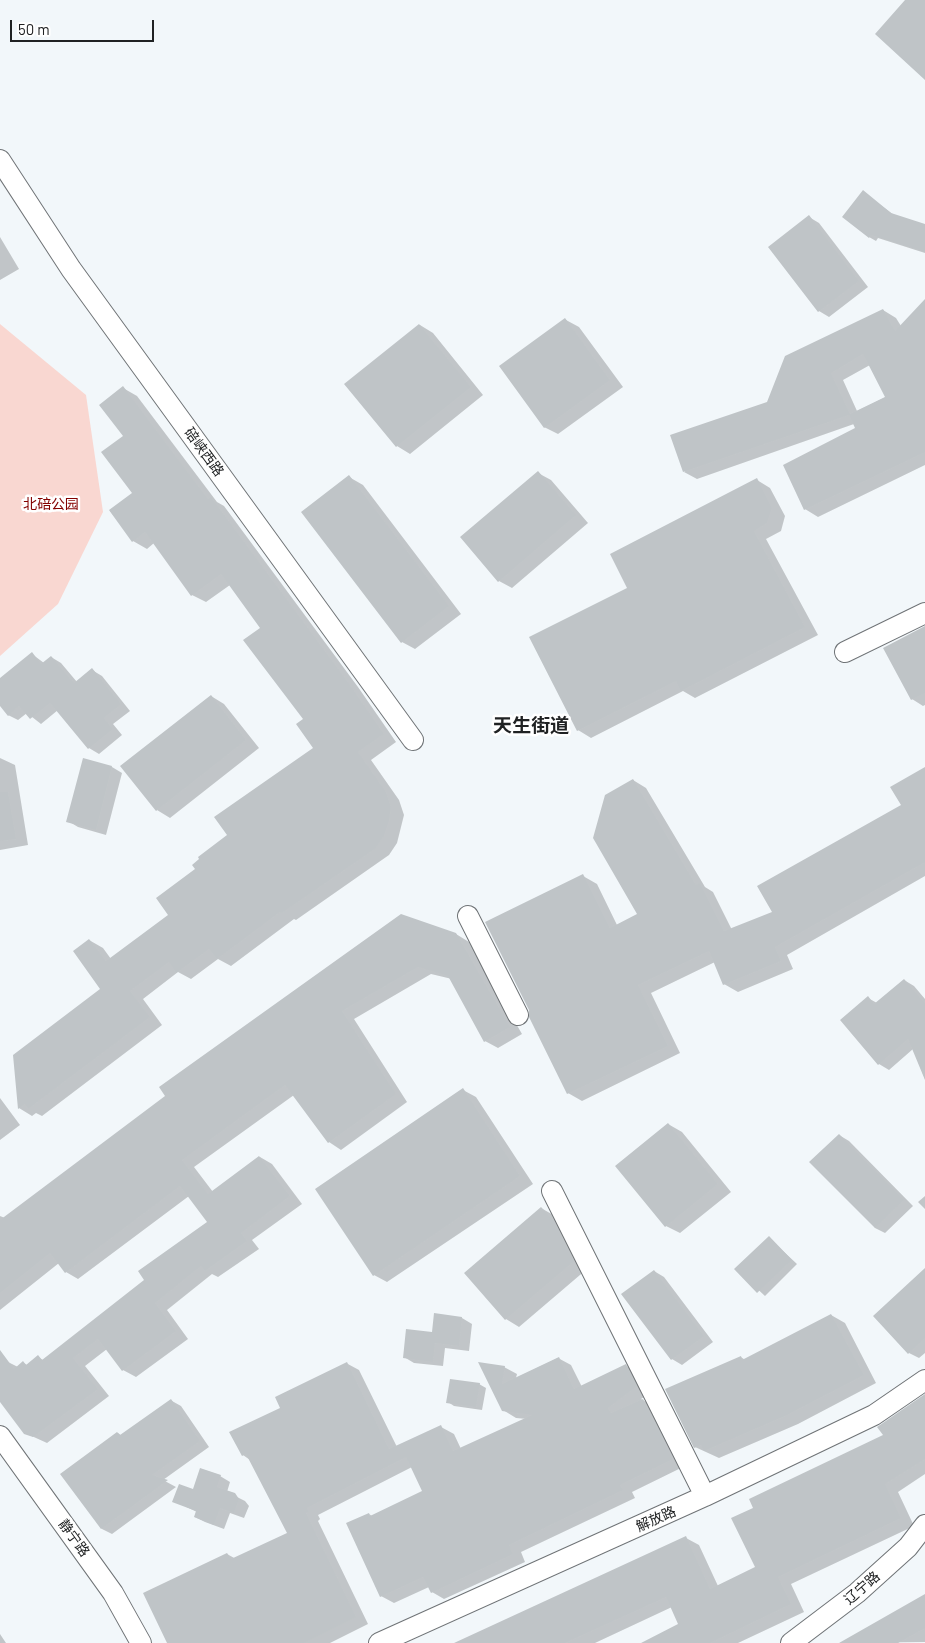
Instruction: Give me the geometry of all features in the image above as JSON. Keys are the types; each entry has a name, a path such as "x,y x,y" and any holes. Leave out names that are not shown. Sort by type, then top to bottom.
{"street":[{"name":"碚峡西路","path":"0,160 71,269 413,740"},
{"path":"845,652 925,613"},
{"path":"468,916 518,1015"},
{"path":"552,1191 705,1496"},
{"name":"解放路","path":"379,1643 705,1496 874,1415 925,1380"},
{"name":"静宁路","path":"0,1436 114,1593 141,1643"},
{"name":"辽宁路","path":"791,1643 857,1594 908,1547 925,1525"}],"green space":[{"name":"北碚公园","path":"0,324 86,395 103,512 58,604 0,656"}],"building":[{"path":"905,0 925,0 925,80 875,34"},
{"path":"863,190 891,213 925,224 925,252 871,235 869,238 842,217"},
{"path":"809,215 859,281 818,312 768,247"},
{"path":"925,299 925,452 804,510 783,465 855,428 849,415 683,472 670,435 767,402 785,356 883,309 895,331","holes":["863,354 885,397 850,414 831,373"]},
{"path":"565,318 610,380 544,428 499,366"},
{"path":"419,324 471,387 396,447 344,384"},
{"path":"123,386 208,499 211,497 345,678 384,734 358,752 386,792 391,807 389,821 384,836 376,848 282,913 280,912 217,959 209,949 176,973 169,962 130,991 150,1017 28,1109 25,1104 18,1109 13,1055 100,989 73,951 89,939 106,961 168,915 156,898 195,869 192,865 199,859 198,857 227,835 214,817 313,748 296,724 303,719 243,640 260,628 221,574 191,596 145,532 132,542 109,510 132,493 101,452 123,436 99,405"},
{"path":"538,471 576,515 498,582 460,537"},
{"path":"349,475 449,606 401,643 301,512"},
{"path":"757,478 772,508 767,523 754,531 805,627 681,691 676,681 577,731 529,637 627,588 610,554"},
{"path":"925,626 925,693 911,700 883,648"},
{"path":"32,652 41,664 51,656 74,683 92,668 121,704 104,718 113,729 88,749 50,703 30,719 19,706 8,716 0,706 0,678"},
{"path":"211,695 246,740 156,811 120,766"},
{"path":"83,758 112,766 96,830 66,822"},
{"path":"925,767 925,862 775,947 781,961 723,985 709,951 638,985 668,1046 567,1094 529,1017 529,1010 485,922 583,874 610,928 637,914 593,838 605,795 633,779 696,885 700,883 724,931 772,912 757,886 901,805 890,787"},
{"path":"0,792 8,792 16,839 0,841"},
{"path":"401,914 456,933 510,1027 484,1042 448,976 418,967 342,1011 396,1094 328,1143 285,1085 182,1160 208,1194 259,1156 290,1196 241,1233 247,1241 205,1271 201,1266 155,1303 176,1331 122,1371 98,1339 73,1358 98,1389 33,1437 24,1434 0,1402 0,1350 14,1369 23,1361 26,1365 38,1355 42,1360 144,1280 138,1271 207,1222 180,1186 65,1273 50,1253 0,1293 0,1220 165,1096 159,1087"},
{"path":"904,979 925,1003 925,1080 908,1039 878,1065 840,1020 868,996 874,1004"},
{"path":"463,1088 520,1176 373,1276 315,1189"},
{"path":"668,1123 718,1184 665,1227 615,1166"},
{"path":"839,1134 904,1200 875,1228 809,1162"},
{"path":"541,1207 554,1221 574,1261 505,1320 464,1273"},
{"path":"769,1236 792,1260 757,1293 734,1269"},
{"path":"925,1268 925,1338 908,1354 873,1316"},
{"path":"654,1270 704,1336 671,1360 621,1294"},
{"path":"434,1313 462,1317 459,1346 435,1343 433,1362 403,1358 406,1329 432,1332"},
{"path":"831,1314 864,1375 785,1416 704,1451 701,1445 694,1448 665,1389 741,1356 742,1360"},
{"path":"559,1357 574,1389 626,1364 637,1386 608,1408 611,1413 643,1399 673,1459 620,1485 623,1490 509,1545 513,1554 431,1593 423,1577 380,1597 346,1523 369,1513 370,1516 422,1491 406,1457 307,1508 309,1512 306,1513 356,1617 304,1643 167,1643 143,1593 227,1553 231,1559 287,1533 246,1454 242,1456 229,1432 280,1408 275,1397 347,1362 389,1449 441,1425 453,1451 532,1415 502,1411 478,1362 505,1366 502,1384"},
{"path":"450,1379 480,1383 476,1407 446,1403"},
{"path":"925,1394 925,1459 885,1484 901,1518 778,1577 791,1604 710,1643 641,1643 678,1624 666,1597 565,1643 454,1643 686,1536 710,1589 755,1567 731,1518 753,1508 749,1499 883,1435 877,1427"},
{"path":"171,1399 200,1441 152,1475 168,1480 101,1529 60,1474 117,1432 120,1435"},
{"path":"200,1468 221,1475 217,1487 235,1493 239,1499 234,1513 220,1508 214,1525 194,1517 196,1511 172,1502 179,1484 193,1489"},
{"path":"925,1594 925,1628 898,1643 839,1643"}],"district":[{"name":"天生街道","path":"531,726"}]}
